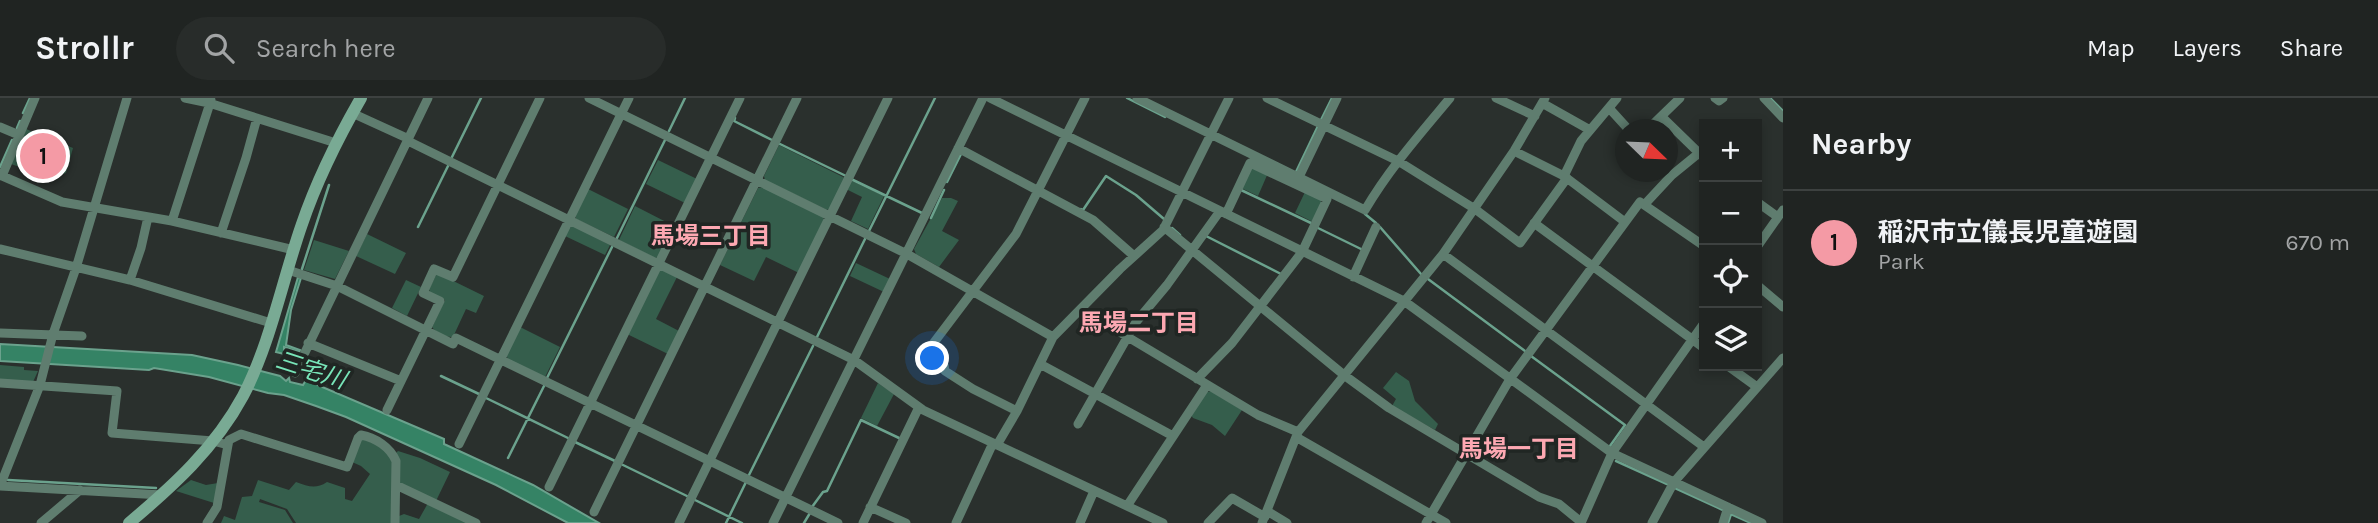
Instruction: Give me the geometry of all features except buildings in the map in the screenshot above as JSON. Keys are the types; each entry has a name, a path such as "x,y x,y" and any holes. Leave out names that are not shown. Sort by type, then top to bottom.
{"street":[{"path":"35,98 1,176 62,202 172,221 294,250"},
{"path":"127,98 41,380 0,486 162,495"},
{"path":"185,98 210,101 335,144"},
{"path":"129,523 192,467 214,441 244,394 258,363 320,178 335,144 361,98"},
{"path":"295,373 428,98"},
{"path":"387,410 440,301 423,293 434,270 453,277 540,98"},
{"path":"589,98 907,254 1053,337"},
{"path":"459,444 629,98"},
{"path":"550,487 740,98"},
{"path":"594,512 797,98"},
{"path":"679,523 888,98"},
{"path":"773,523 983,98"},
{"path":"990,98 1404,301 1612,453 1762,523"},
{"path":"1017,411 973,389 945,371 944,365 926,354 1016,234 1085,98"},
{"path":"1137,98 1365,210 1380,184 1450,98"},
{"path":"956,523 995,444 1017,411 1053,337 1164,227 1229,98"},
{"path":"1267,98 1398,161 1475,209 1520,243 1565,177 1581,141 1617,98"},
{"path":"1299,177 1337,98"},
{"path":"1496,98 1535,116"},
{"path":"1660,119 1680,98"},
{"path":"1715,98 1718,101 1723,98"},
{"path":"1764,98 1783,118"},
{"path":"1264,517 1297,435 1443,254 1514,151 1543,100 1590,130"},
{"path":"172,221 210,101"},
{"path":"1609,108 1619,119"},
{"path":"352,113 854,360 919,407 1163,523"},
{"path":"1662,117 1699,152"},
{"path":"221,233 257,118"},
{"path":"0,127 19,135"},
{"path":"958,148 1093,220 1134,256"},
{"path":"1514,151 1565,177 1625,222"},
{"path":"1645,204 1672,176 1699,157"},
{"path":"1078,424 1136,322 1223,213 1250,163 1327,199 1302,252 1232,343 1197,379"},
{"path":"1428,519 1510,379 1640,202 1703,245"},
{"path":"1758,245 1781,213 1762,204"},
{"path":"130,280 148,217"},
{"path":"1534,223 1699,344"},
{"path":"1353,277 1376,226"},
{"path":"1164,227 1388,408 1539,497 1559,504 1581,522 1612,453 1699,331"},
{"path":"0,249 130,280 271,323"},
{"path":"1443,254 1704,447"},
{"path":"288,270 337,286 453,344 456,338 838,523"},
{"path":"1762,289 1783,307"},
{"path":"1081,309 1258,415 1297,435 1428,519 1446,523"},
{"path":"0,333 82,336"},
{"path":"308,342 401,381"},
{"path":"1651,523 1674,482 1783,358"},
{"path":"1040,363 1173,436"},
{"path":"1735,371 1757,387"},
{"path":"0,383 41,380 117,391 112,433 214,441 228,445"},
{"path":"1127,506 1207,385"},
{"path":"863,523 919,407"},
{"path":"207,523 217,507 229,440 241,434 347,467 361,435 386,446 396,461 395,523"},
{"path":"396,485 476,523"},
{"path":"41,523 80,490"},
{"path":"1080,523 1094,491"},
{"path":"1208,523 1232,498 1264,517 1287,523"},
{"path":"870,507 906,523"},
{"path":"1723,523 1728,507"}],"shaded area":[{"path":"26,129 73,148 66,173 51,178 11,164"},
{"path":"779,145 845,178 830,208 827,210 765,180 764,176"},
{"path":"658,160 697,179 685,203 646,184"},
{"path":"1250,167 1268,173 1258,196 1241,188"},
{"path":"850,180 884,196 868,229 851,221 862,197 846,189"},
{"path":"762,187 823,216 824,220 799,273 766,257 754,281 720,265 758,188"},
{"path":"588,189 628,209 614,237 576,219"},
{"path":"1305,192 1321,199 1313,222 1295,213"},
{"path":"942,198 958,201 942,231 959,240 939,267 916,254 914,249"},
{"path":"635,206 674,226 659,257 655,258 619,240"},
{"path":"573,226 610,245 605,255 565,236"},
{"path":"367,234 406,253 395,274 356,256"},
{"path":"314,240 349,251 335,279 304,270"},
{"path":"856,263 890,279 884,292 850,276"},
{"path":"662,270 677,277 656,319 679,331 668,354 627,334 658,271"},
{"path":"437,273 484,296 476,313 466,309 453,337 441,334 432,327 445,300 430,293 429,289"},
{"path":"298,277 301,278 291,310 286,345 300,350 299,352 284,347 284,354 276,352"},
{"path":"406,280 421,287 407,316 392,308"},
{"path":"520,327 560,347 545,377 508,359 506,355"},
{"path":"0,344 192,355 280,376 286,381 289,378 290,382 303,385 306,380 444,439 444,444 533,485 599,523 568,523 496,485 346,417 284,395 209,377 154,368 149,370 0,361"},
{"path":"0,365 38,371 33,382 0,380"},
{"path":"1396,372 1409,381 1415,401 1438,424 1435,430 1392,406 1396,399 1383,388"},
{"path":"878,383 894,394 877,426 861,418"},
{"path":"1211,391 1242,410 1225,436 1212,425 1191,415 1207,392"},
{"path":"364,438 384,449 394,463 392,523 296,523 287,509 260,499 259,502 285,510 293,523 221,523 224,516 235,520 242,497 252,496 258,480 289,490 296,482 315,487 327,482 345,488 345,499 352,501 370,474 352,462 359,440"},
{"path":"398,451 450,472 436,501 400,484 395,454"},
{"path":"191,480 206,485 218,483 214,503 176,491"},
{"path":"428,503 470,523 399,523 399,516 404,514 419,519"}],"waterway":[{"path":"23,113 30,98"},
{"path":"452,157 481,98"},
{"path":"669,131 685,98"},
{"path":"869,231 935,98"},
{"path":"1127,98 1165,117"},
{"path":"1321,120 1332,98"},
{"path":"1770,98 1783,111"},
{"path":"735,118 734,121 772,140"},
{"path":"17,128 20,121"},
{"path":"1296,172 1318,126"},
{"path":"0,167 12,140"},
{"path":"617,238 665,140"},
{"path":"780,144 846,176"},
{"path":"947,182 961,154"},
{"path":"418,227 448,166"},
{"path":"1081,209 1083,210 1106,176 1136,195 1164,219"},
{"path":"851,179 922,213"},
{"path":"302,269 329,185"},
{"path":"931,218 944,190"},
{"path":"1241,190 1311,223"},
{"path":"1365,214 1376,223"},
{"path":"1380,227 1421,274"},
{"path":"1172,228 1180,235"},
{"path":"1318,228 1363,250"},
{"path":"1206,236 1281,274"},
{"path":"817,337 865,239"},
{"path":"547,378 612,247"},
{"path":"1428,279 1525,351"},
{"path":"748,477 813,346"},
{"path":"1531,356 1625,425 1610,446"},
{"path":"441,376 479,394"},
{"path":"508,458 545,384"},
{"path":"486,398 570,439"},
{"path":"812,507 823,492 827,491 861,420 899,438"},
{"path":"575,442 615,461"},
{"path":"1616,461 1667,484"},
{"path":"623,465 689,497"},
{"path":"8,480 156,488"},
{"path":"726,523 746,482"},
{"path":"1675,488 1723,510"},
{"path":"695,500 742,523"},
{"path":"804,523 810,513"},
{"path":"1728,523 1731,514 1751,523"}],"place":[{"name":"稲沢市立儀長児童遊園","path":"43,156"}],"district":[{"name":"馬場三丁目","path":"711,236"},
{"name":"馬場二丁目","path":"1139,323"},
{"name":"馬場一丁目","path":"1519,449"}],"water label":[{"name":"三宅川","path":"311,370"}]}
